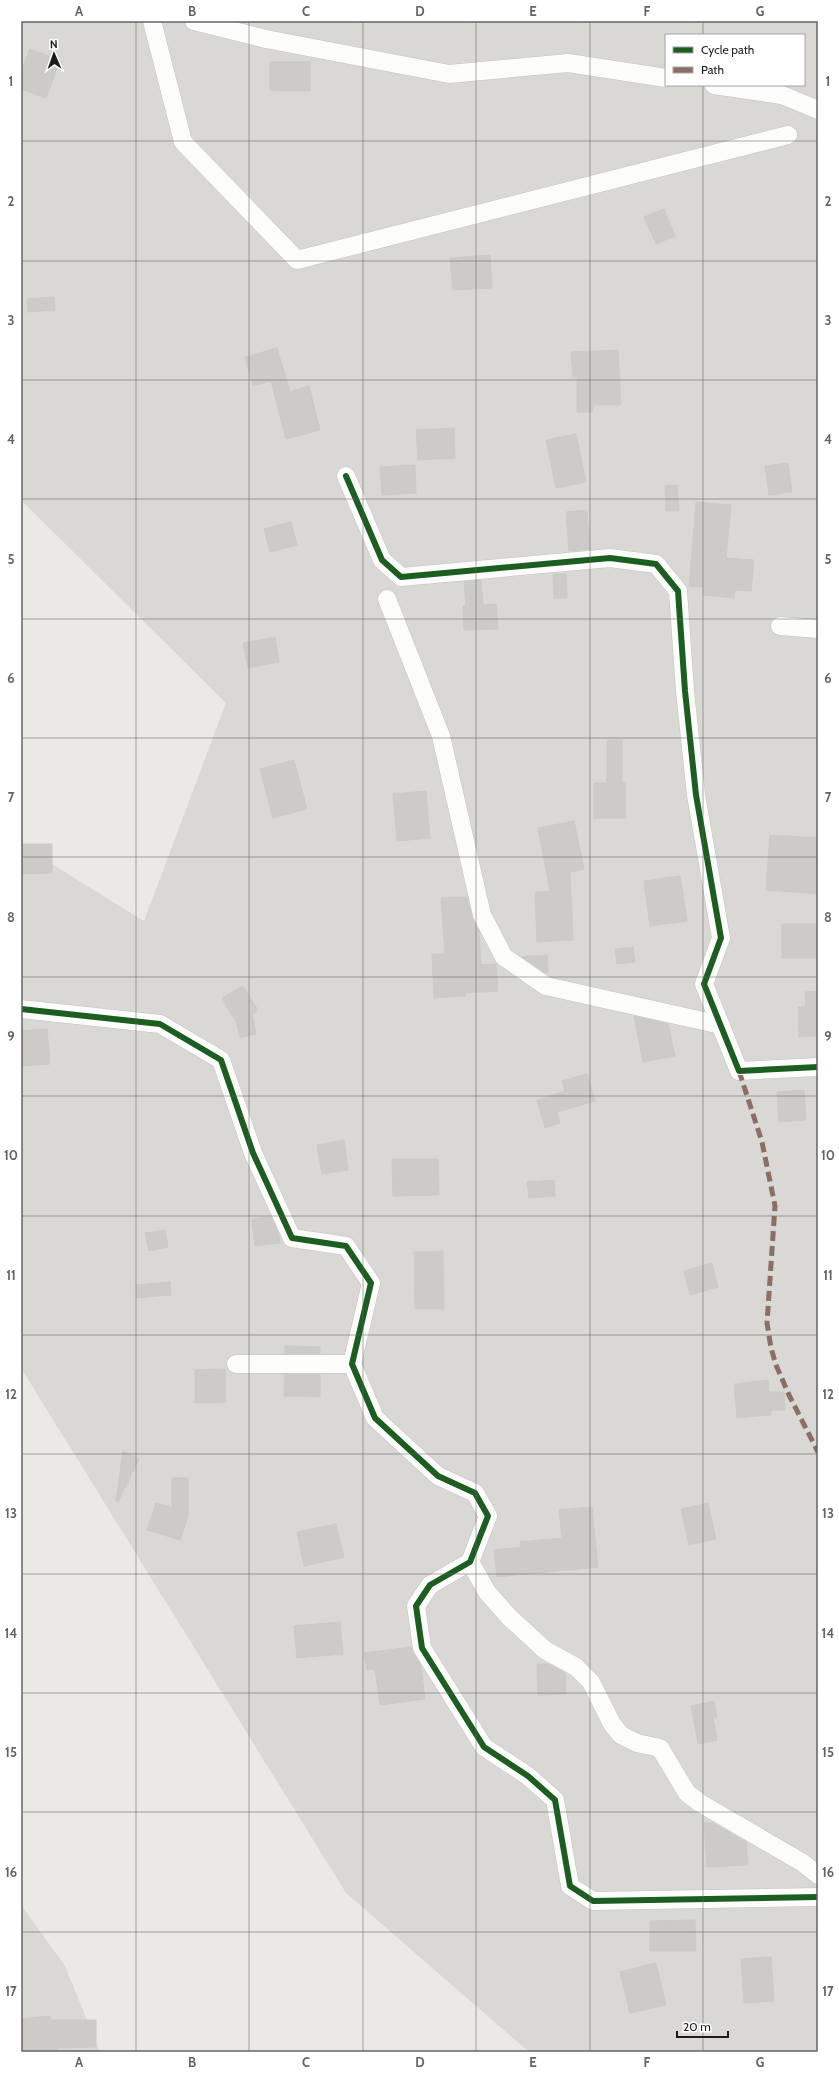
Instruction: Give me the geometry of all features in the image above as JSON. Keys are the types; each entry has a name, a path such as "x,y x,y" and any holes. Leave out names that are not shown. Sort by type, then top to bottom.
{"street":[{"path":"152,21 183,142 297,260 788,135"},
{"path":"194,21 266,39 449,74 568,63 665,78"},
{"path":"720,86 782,96 818,110"},
{"path":"346,476 382,560 401,577 610,558 656,564 678,591 685,691 696,795 721,938 704,984 739,1071 818,1067"},
{"path":"387,599 441,736 482,915 504,958 546,986 721,1025"},
{"path":"780,626 818,629"},
{"path":"21,1009 160,1024 222,1060 253,1152 292,1238 346,1246 371,1283 352,1364 375,1418 438,1476 475,1493 488,1516 470,1562 430,1585 416,1606 422,1648 484,1747 528,1776 556,1800 570,1886 593,1901 818,1897"},
{"path":"236,1364 352,1364"},
{"path":"470,1562 487,1592 509,1618 545,1650 576,1667 591,1682 612,1724 621,1735 637,1743 660,1748 688,1793 700,1803 803,1863 818,1875"}],"shaded area":[{"path":"21,21 818,21 818,2052 529,2052 346,1893 21,1368 21,845 144,921 226,703 21,500"},
{"path":"21,1905 65,1966 100,2052 21,2052"}],"building":[{"path":"30,49 60,60 46,98 21,89 21,72"},
{"path":"270,62 310,62 310,91 270,90"},
{"path":"664,209 675,236 656,244 644,217"},
{"path":"490,255 492,288 453,290 450,258"},
{"path":"54,297 55,310 28,312 27,299"},
{"path":"277,348 290,392 309,386 320,430 286,439 271,381 253,386 245,357"},
{"path":"618,350 621,405 593,405 593,412 577,412 577,378 573,378 571,352"},
{"path":"454,428 455,458 418,460 416,430"},
{"path":"576,434 586,482 556,488 546,440"},
{"path":"788,463 792,492 769,495 765,466"},
{"path":"415,465 416,493 382,495 380,467"},
{"path":"677,485 679,510 666,511 665,486"},
{"path":"696,502 731,505 726,558 754,560 751,591 735,590 734,598 703,595 704,587 689,586"},
{"path":"587,510 590,549 569,551 566,512"},
{"path":"291,522 297,545 270,552 264,529"},
{"path":"553,574 566,574 567,598 554,598"},
{"path":"481,580 483,605 496,604 498,629 464,630 463,606 466,606 464,582"},
{"path":"275,637 279,662 248,668 243,643"},
{"path":"607,740 622,740 622,783 625,783 626,818 594,818 594,783 607,783"},
{"path":"294,760 307,809 273,818 260,769"},
{"path":"426,791 430,838 397,841 393,794"},
{"path":"574,821 584,869 570,872 573,940 537,942 535,892 550,891 538,828"},
{"path":"770,835 818,838 818,894 766,890"},
{"path":"21,844 52,844 52,873 21,874"},
{"path":"680,876 687,921 650,926 644,881"},
{"path":"467,897 472,918 479,931 481,965 496,964 498,991 465,993 465,996 434,998 432,954 445,954 441,898"},
{"path":"782,924 818,924 818,958 782,958"},
{"path":"633,947 635,962 617,964 615,949"},
{"path":"547,955 548,973 522,957"},
{"path":"243,986 258,1010 252,1014 256,1034 240,1038 237,1024 222,998"},
{"path":"818,991 818,1036 799,1037 798,1007 806,1006 805,992"},
{"path":"634,1016 668,1024 675,1056 643,1062"},
{"path":"47,1029 50,1064 21,1066 21,1031"},
{"path":"587,1074 595,1101 557,1112 560,1123 545,1128 537,1100 565,1091 562,1081"},
{"path":"804,1090 806,1120 779,1122 777,1092"},
{"path":"344,1140 348,1170 322,1174 317,1145"},
{"path":"392,1159 438,1159 439,1195 393,1196"},
{"path":"554,1180 555,1196 529,1198 527,1182"},
{"path":"271,1217 279,1235 280,1243 255,1246 252,1219"},
{"path":"165,1230 168,1247 149,1251 145,1233"},
{"path":"443,1251 444,1309 415,1309 414,1252"},
{"path":"712,1263 718,1287 690,1295 684,1271"},
{"path":"170,1282 171,1295 137,1298 136,1285"},
{"path":"285,1346 320,1347 320,1354 285,1354"},
{"path":"225,1369 226,1402 195,1403 195,1370"},
{"path":"285,1374 320,1374 320,1397 284,1396"},
{"path":"768,1380 769,1392 784,1392 785,1410 771,1410 771,1415 737,1418 734,1384"},
{"path":"123,1451 139,1459 118,1502 116,1501"},
{"path":"172,1478 188,1478 188,1516 180,1540 147,1530 156,1503 172,1508"},
{"path":"708,1503 716,1539 689,1545 681,1509"},
{"path":"592,1507 598,1567 497,1577 494,1550 521,1547 520,1542 562,1538 559,1510"},
{"path":"336,1524 344,1557 304,1566 297,1532"},
{"path":"340,1622 343,1654 297,1658 294,1626"},
{"path":"411,1647 421,1666 425,1699 380,1705 375,1669 367,1670 364,1653"},
{"path":"537,1664 548,1664 565,1673 566,1694 538,1695"},
{"path":"714,1701 717,1717 713,1718 717,1740 698,1744 691,1706"},
{"path":"704,1823 713,1823 746,1842 748,1865 707,1867"},
{"path":"695,1920 696,1951 650,1951 650,1921"},
{"path":"771,1957 774,2001 744,2003 741,1959"},
{"path":"656,1963 666,2005 630,2013 620,1972"},
{"path":"50,2016 51,2020 96,2020 96,2047 57,2048 58,2052 21,2052 21,2019"}],"marked path":[{"path":"739,1071 762,1142 775,1206 767,1323 771,1348 776,1365 789,1395 818,1452"}],"cycle path":[{"path":"346,476 382,560 401,577 610,558 656,564 678,591 685,691 696,795 721,938 704,984 739,1071 818,1067"},
{"path":"21,1009 160,1024 221,1060 253,1153 292,1238 346,1246 371,1283 352,1364 375,1418 438,1476 475,1493 488,1516 470,1562 430,1585 416,1606 422,1648 484,1747 528,1776 555,1800 570,1886 593,1901 818,1897"}]}
